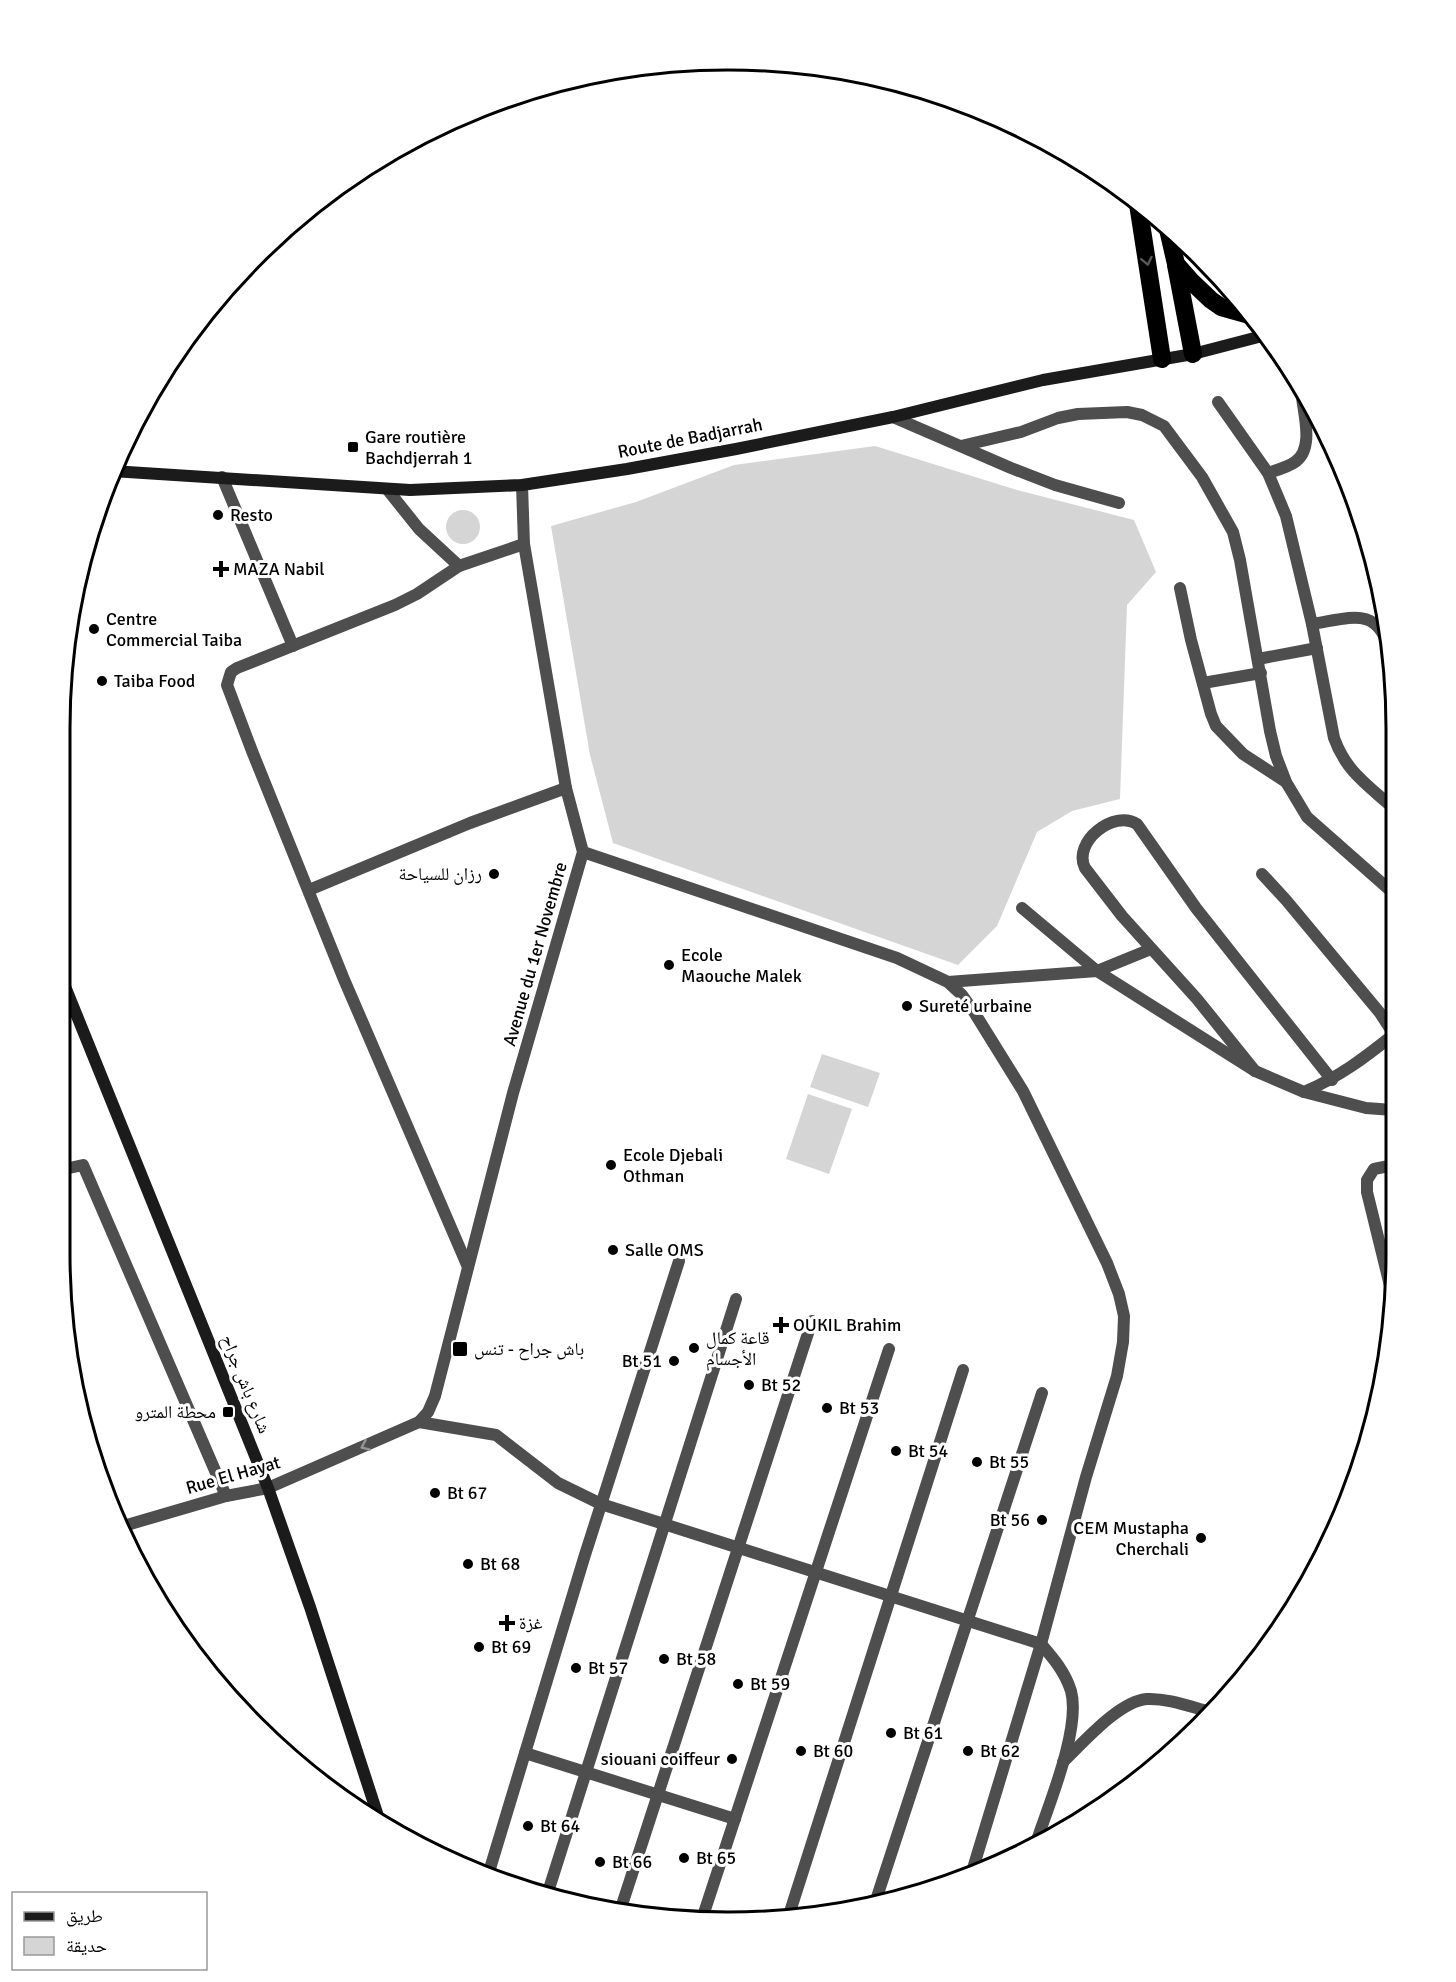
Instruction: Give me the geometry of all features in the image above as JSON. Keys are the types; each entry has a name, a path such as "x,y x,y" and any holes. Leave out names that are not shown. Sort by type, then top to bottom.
{"highway":[{"path":"1140,216 1159,327 1162,359"},
{"path":"1171,242 1193,354"},
{"path":"1176,264 1211,300 1221,307 1236,311"}],"main road":[{"name":"Route de Badjarrah","path":"123,472 387,489 442,490 522,485 649,465 893,417 1042,380 1193,354 1257,337"},
{"name":"شارع باش جراح","path":"70,999 268,1488 310,1607 376,1809"}],"street":[{"path":"1218,402 1268,473 1292,534 1334,738 1340,755 1358,777 1386,802"},
{"path":"961,446 1021,432 1058,418 1107,411 1142,415 1164,426 1202,477 1233,532 1270,731 1286,782 1307,817 1386,887"},
{"path":"1268,473 1294,463 1300,458 1304,450 1306,431 1304,411"},
{"path":"893,417 990,460 1055,484 1119,503"},
{"path":"222,477 293,646"},
{"name":"Avenue du 1er Novembre","path":"419,1422 428,1412 435,1396 513,1093 583,852 566,788 524,544 522,485"},
{"path":"387,489 419,529 459,566"},
{"path":"468,1268 343,977 227,685 231,672 237,668 395,605 417,594 459,566 524,544"},
{"path":"1180,588 1211,714 1216,726 1243,754 1286,782"},
{"path":"1312,624 1344,619 1368,620 1377,624"},
{"path":"1258,659 1317,648"},
{"path":"1203,683 1261,673"},
{"path":"309,890 470,823 566,788"},
{"path":"1255,1071 1197,999 1151,949 1090,876 1081,862 1081,855 1086,844 1099,831 1118,820 1128,819 1137,824 1196,908 1332,1080"},
{"path":"583,852 897,958 948,982 962,995 974,1012 1023,1091 1107,1263 1119,1294 1124,1316 1123,1342 1117,1376 1086,1477 1041,1644 975,1863"},
{"path":"1262,874 1386,1023"},
{"path":"1022,908 1097,971 1255,1071 1304,1092 1366,1108 1386,1109"},
{"path":"948,982 1097,971 1151,949"},
{"path":"1304,1092 1332,1080 1357,1064 1386,1040"},
{"path":"70,1168 83,1165 226,1496"},
{"path":"1385,1267 1367,1192 1367,1180 1374,1169 1386,1167"},
{"path":"491,1867 601,1504 679,1261"},
{"path":"550,1887 736,1299"},
{"path":"623,1903 812,1321"},
{"path":"705,1911 889,1349"},
{"path":"791,1908 963,1370"},
{"path":"878,1894 1042,1393"},
{"path":"419,1422 496,1435 558,1483 601,1504 1041,1644 1060,1665 1071,1692 1072,1720 1063,1762 1039,1833"},
{"name":"Rue El Hayat","path":"129,1524 226,1496 268,1488 419,1422"},
{"path":"1063,1762 1125,1706 1145,1699 1161,1700 1201,1710"},
{"path":"525,1753 735,1819"}],"green space":[{"path":"875,446 1017,490 1134,520 1156,572 1127,605 1120,799 1072,811 1037,832 997,926 958,965 613,843 590,755 551,526 636,502 734,465"},
{"path":"463,510 475,515 480,527 475,539 463,544 451,539 446,527 451,515"},
{"path":"822,1054 880,1073 868,1107 810,1087"},
{"path":"808,1094 852,1109 829,1174 786,1159"}],"place":[{"name":"Gare routière Bachdjerrah 1","path":"353,447"},
{"name":"Resto","path":"218,515"},
{"name":"MAZA Nabil","path":"221,569"},
{"name":"Centre Commercial Taiba","path":"94,629"},
{"name":"Taiba Food","path":"102,681"},
{"name":"رزان للسياحة","path":"494,874"},
{"name":"Ecole Maouche Malek","path":"669,965"},
{"name":"Sureté urbaine","path":"907,1006"},
{"name":"Ecole Djebali Othman","path":"611,1165"},
{"name":"Salle OMS","path":"613,1250"},
{"name":"OUKIL Brahim","path":"781,1325"},
{"name":"قاعة كمال الأجسام","path":"694,1348"},
{"name":"باش جراح - تنس","path":"460,1349"},
{"name":"Bt 51","path":"674,1361"},
{"name":"Bt 52","path":"749,1385"},
{"name":"Bt 53","path":"827,1408"},
{"name":"محطة المترو","path":"228,1412"},
{"name":"Bt 54","path":"896,1451"},
{"name":"Bt 55","path":"977,1462"},
{"name":"Bt 67","path":"435,1493"},
{"name":"Bt 56","path":"1042,1520"},
{"name":"CEM Mustapha Cherchali","path":"1201,1538"},
{"name":"Bt 68","path":"468,1564"},
{"name":"غزة","path":"507,1623"},
{"name":"Bt 69","path":"479,1647"},
{"name":"Bt 58","path":"664,1659"},
{"name":"Bt 57","path":"576,1668"},
{"name":"Bt 59","path":"738,1684"},
{"name":"Bt 61","path":"891,1733"},
{"name":"Bt 60","path":"801,1751"},
{"name":"Bt 62","path":"968,1751"},
{"name":"siouani coiffeur","path":"732,1759"},
{"name":"Bt 64","path":"528,1826"},
{"name":"Bt 65","path":"684,1858"},
{"name":"Bt 66","path":"600,1862"}]}
